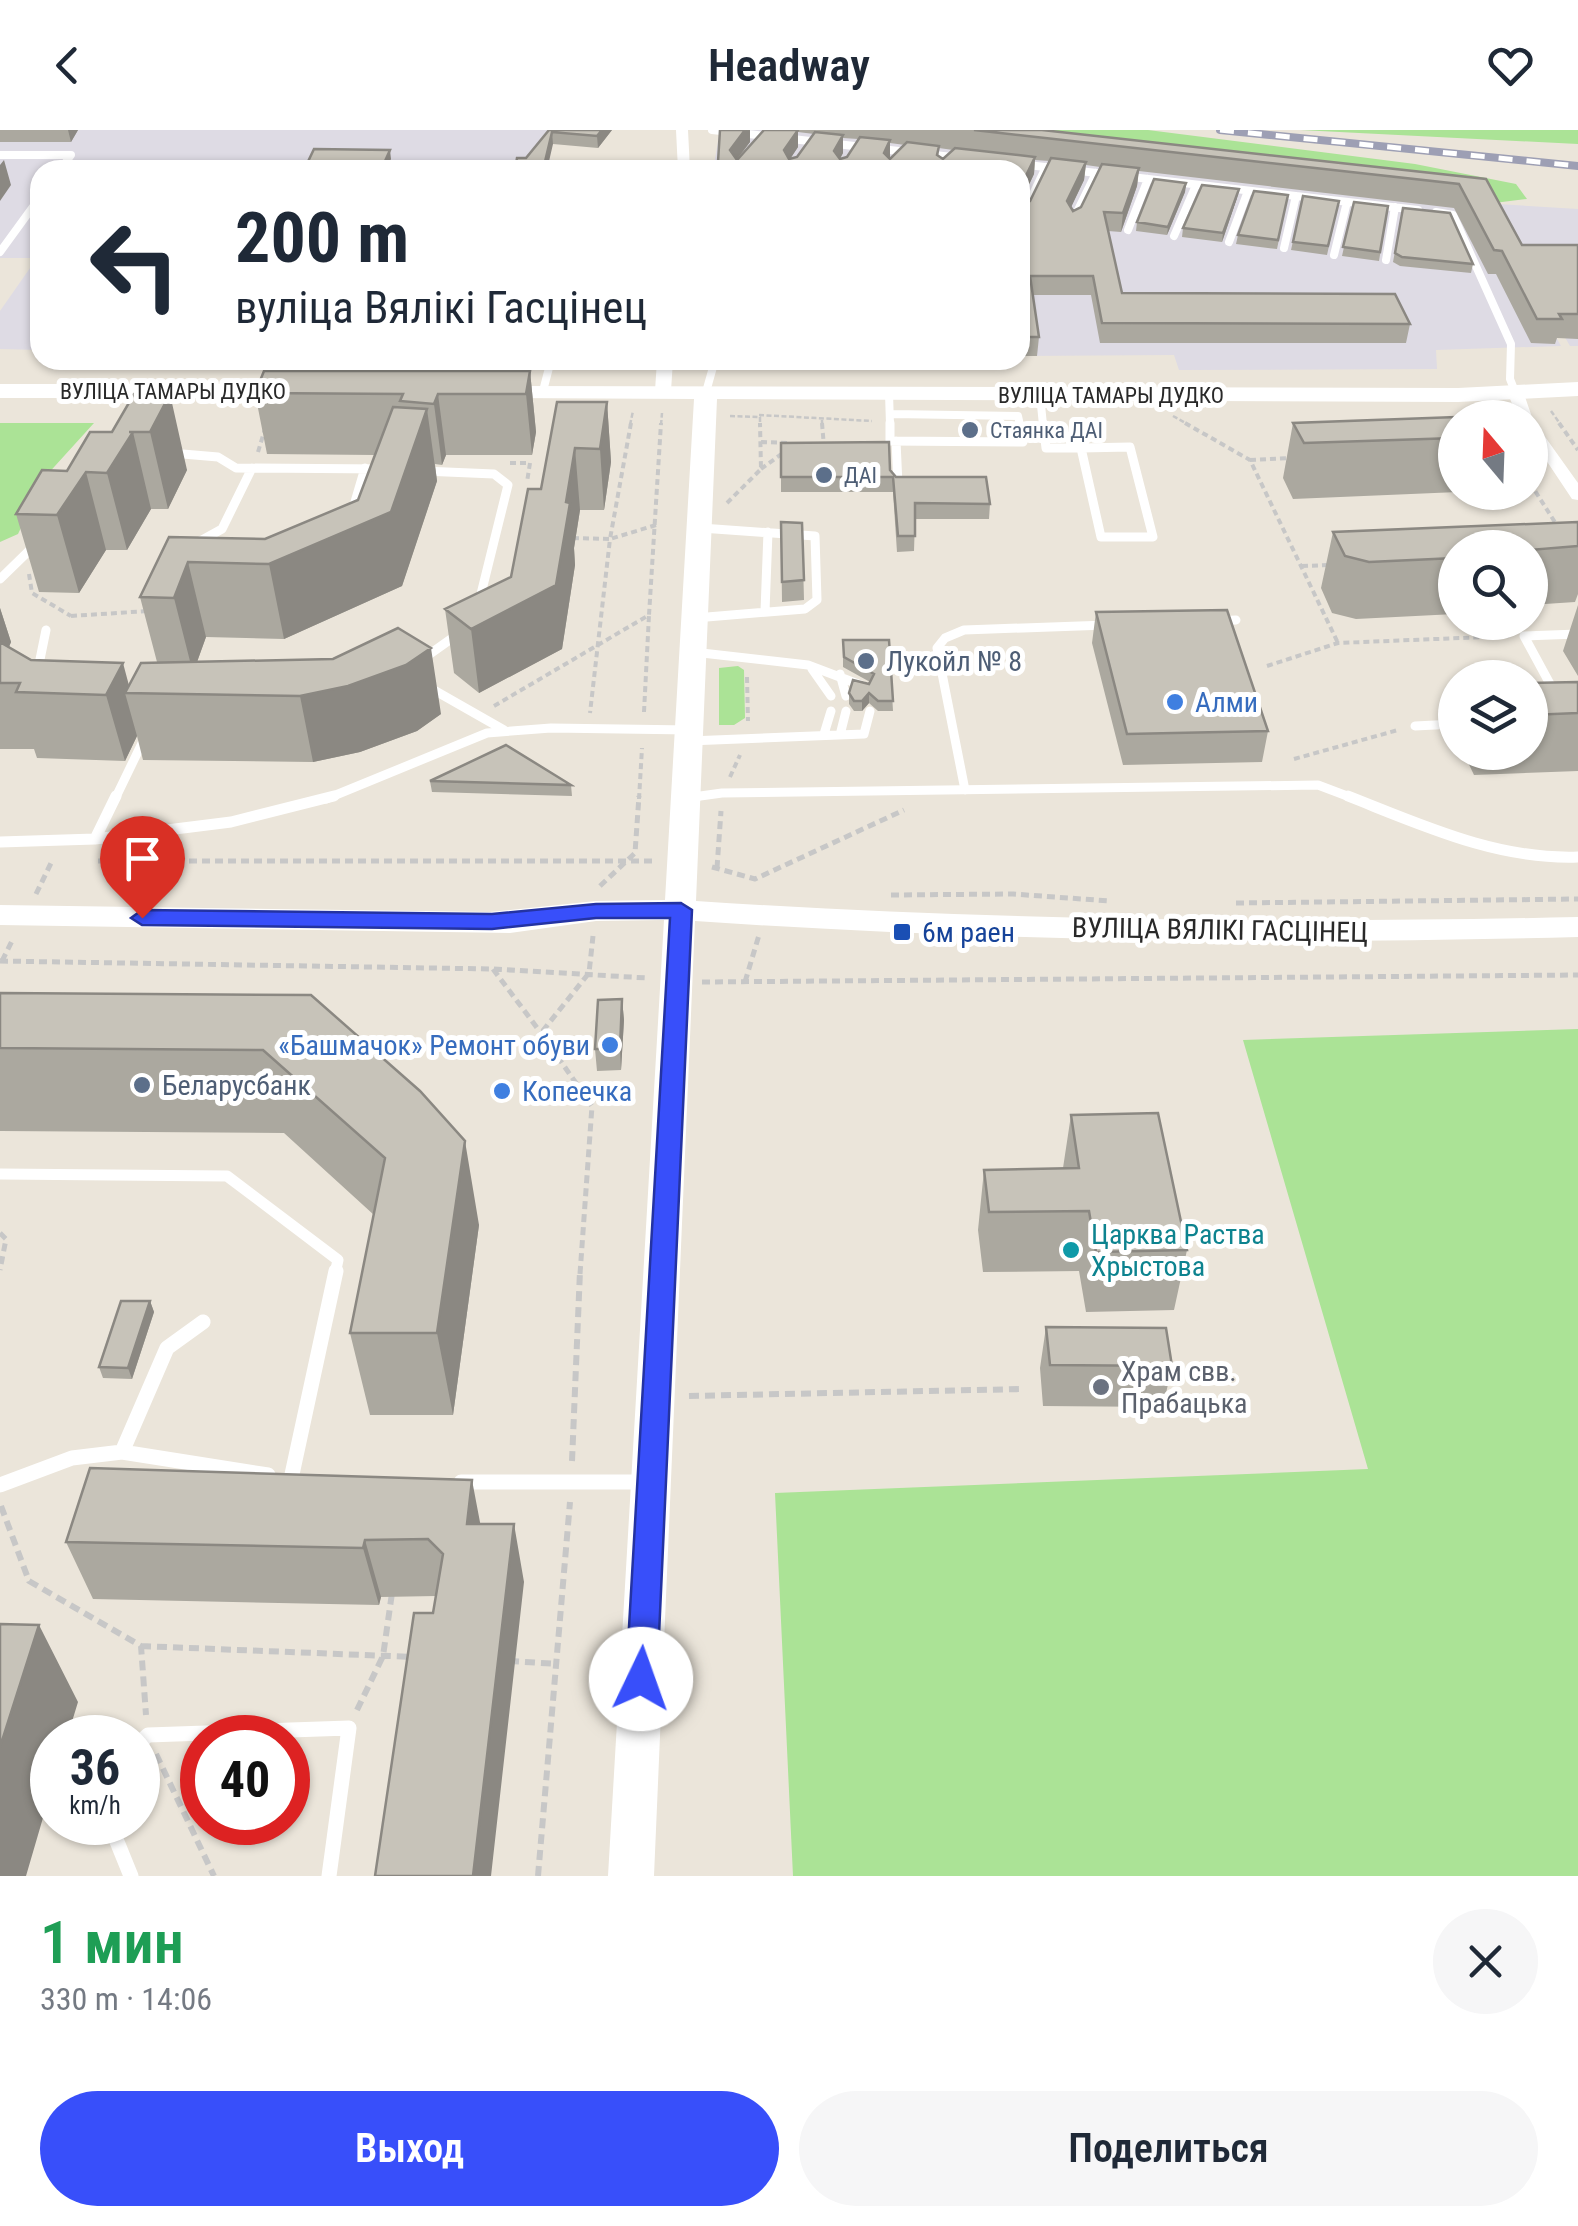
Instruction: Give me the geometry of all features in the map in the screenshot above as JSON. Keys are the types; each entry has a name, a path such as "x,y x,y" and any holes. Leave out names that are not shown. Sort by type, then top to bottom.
{"street":[{"path":"682,130 684,160"},
{"path":"663,391 664,370"},
{"name":"ВУЛІЦА ТАМАРЫ ДУДКО","path":"430,391 706,392 891,410 1040,395 1516,394 1578,390"},
{"name":"ВУЛІЦА ТАМАРЫ ДУДКО","path":"0,391 162,396 328,391"},
{"path":"631,1876 695,618 712,528 706,392"},
{"path":"1516,394 1518,400"},
{"path":"1548,460 1578,495"},
{"name":"ВУЛІЦА ВЯЛІКІ ГАСЦІНЕЦ","path":"10,922 595,920 681,922 759,935 861,922 1339,934 1578,927"}],"lane":[{"path":"712,130 967,158"},
{"path":"755,146 764,135"},
{"path":"801,156 812,141"},
{"path":"848,158 856,146"},
{"path":"897,160 903,151"},
{"path":"0,155 71,156 68,160"},
{"path":"949,160 951,156"},
{"path":"1030,166 1452,214 1511,344 1510,379 1516,394"},
{"path":"1030,200 1046,167"},
{"path":"1072,222 1096,172"},
{"path":"1128,230 1148,179"},
{"path":"1174,236 1196,185"},
{"path":"1230,242 1248,192"},
{"path":"1284,248 1296,196"},
{"path":"1334,255 1347,202"},
{"path":"1386,260 1396,207"},
{"path":"0,252 30,212"},
{"path":"430,391 446,370"},
{"path":"544,392 548,370"},
{"path":"706,392 712,370"},
{"path":"1040,395 1046,448 1130,447 1153,537 1101,537 1080,448"},
{"path":"891,410 1018,416 1023,442 896,441 890,440 891,410"},
{"path":"896,441 898,485 915,485"},
{"path":"166,453 206,454 236,468 365,468 504,477 508,485 476,610"},
{"path":"183,556 222,529 252,468"},
{"path":"348,525 365,468"},
{"path":"695,618 805,609 817,600 815,536 712,528"},
{"path":"0,580 52,530"},
{"path":"765,611 768,532"},
{"path":"1197,622 1236,620"},
{"path":"403,672 456,637 466,624"},
{"path":"965,790 938,648 944,638 964,630 1119,624"},
{"path":"37,686 37,660 46,630"},
{"path":"1548,635 1578,634"},
{"path":"1526,640 1559,701"},
{"path":"693,652 746,651 840,674 866,687"},
{"path":"812,670 831,696"},
{"path":"840,674 846,696"},
{"path":"418,681 504,730"},
{"path":"824,734 830,711"},
{"path":"840,735 846,711"},
{"path":"0,842 186,832 365,786 430,754 504,730 748,736 864,734 870,711"},
{"path":"1415,726 1438,725"},
{"path":"95,839 150,727"},
{"path":"686,798 722,794 1318,784 1470,843 1549,858 1578,857"},
{"path":"0,1174 226,1176 338,1260 291,1479"},
{"path":"122,1452 167,1348 204,1322"},
{"path":"0,1485 72,1458 122,1452 311,1479"},
{"path":"444,1482 652,1482"},
{"path":"160,1739 349,1728 330,1876"},
{"path":"118,1845 131,1876"}],"path":[{"path":"760,417 822,420 891,410"},
{"path":"1163,410 1250,460 1299,458"},
{"path":"1564,410 1551,412 1578,450"},
{"path":"478,716 648,615 664,413 614,414"},
{"path":"588,731 601,644 601,586 634,414"},
{"path":"262,459 258,448 268,418"},
{"path":"822,420 824,455"},
{"path":"712,528 727,503 761,469 795,444 760,442 761,469"},
{"path":"810,444 824,444"},
{"path":"1250,460 1338,643"},
{"path":"510,463 530,463 527,482"},
{"path":"1548,510 1559,527"},
{"path":"555,538 610,538 656,524"},
{"path":"26,552 32,594 71,616"},
{"path":"1302,566 1331,565"},
{"path":"46,630 71,616 150,610"},
{"path":"1267,666 1338,643 1438,639"},
{"path":"718,868 722,794 748,736 746,651"},
{"path":"1294,758 1415,726"},
{"path":"755,880 919,803"},
{"path":"34,861 72,861"},
{"path":"91,861 621,862 599,886 590,973 541,1033"},
{"path":"878,895 1013,894 1124,902"},
{"path":"1220,903 1578,898"},
{"path":"10,922 1,961 493,969 744,984 1578,975"},
{"path":"493,969 592,1106 583,1191 571,1485 538,1876"},
{"path":"0,1233 6,1240 0,1270"},
{"path":"656,1396 1024,1389"},
{"path":"0,1503 29,1582 141,1646 422,1657"},
{"path":"349,1728 383,1656 394,1578"},
{"path":"141,1646 142,1715"},
{"path":"500,1661 558,1664"},
{"path":"160,1774 214,1876"}],"shaded area":[{"path":"0,130 550,130 528,156 552,160 30,160 30,258 0,258"},
{"path":"720,130 841,130 1494,203 1491,220 1561,346 1436,350 1437,369 1179,370 1174,355 1030,356 1030,160 715,160"},
{"path":"1498,204 1578,209 1578,346 1570,346 1498,221"},
{"path":"30,268 30,350 0,349 0,311"}],"green space":[{"path":"841,130 1148,130 1415,164 1516,184 1527,199 1494,203"},
{"path":"1300,130 1578,130 1578,144"},
{"path":"0,423 94,423 45,477 18,534 0,542"},
{"path":"738,666 744,670 745,718 734,725 719,725 719,668"},
{"path":"1578,1029 1578,1876 793,1876 775,1493 1368,1469 1243,1040"}],"building":[{"path":"549,130 602,130 597,136 552,132 545,160 517,160 526,158"},
{"path":"720,130 745,130 730,150 737,160 718,160"},
{"path":"764,130 798,130 784,150 789,159 797,157 815,132 843,135 834,151 840,159 847,157 860,137 890,140 884,153 890,159 907,142 939,146 937,155 943,159 955,148 1035,157 1030,167 1030,160 737,160"},
{"path":"974,130 1042,130 1486,179 1522,245 1578,245 1578,314 1559,314 1562,319 1537,319 1502,251 1494,250 1459,184"},
{"path":"314,149 390,150 386,160 309,160"},
{"path":"1051,158 1086,162 1067,201 1073,211 1081,207 1102,164 1139,168 1123,213 1104,212 1122,293 1395,294 1410,324 1102,323 1093,276 1030,276 1030,201"},
{"path":"1154,179 1186,183 1168,227 1137,222"},
{"path":"1202,185 1239,189 1223,233 1183,228"},
{"path":"1254,191 1288,195 1278,240 1238,235"},
{"path":"1303,196 1339,201 1328,246 1293,242"},
{"path":"1354,202 1388,206 1380,252 1343,247"},
{"path":"1403,208 1450,213 1473,264 1395,253"},
{"path":"1030,276 1039,337 1030,337"},
{"path":"264,371 530,371 526,394 438,394 434,404 400,401 403,394 255,393"},
{"path":"134,394 170,394 150,432 133,432 107,473 86,472 57,515 16,514 42,470 67,471 90,432 112,432"},
{"path":"557,402 607,402 600,449 575,448 556,585 471,629 445,609 511,577 528,489 541,489"},
{"path":"393,407 427,409 391,512 269,564 188,562 174,598 140,597 169,537 265,539 358,500"},
{"path":"1438,418 1438,439 1304,443 1293,423"},
{"path":"889,442 890,470 896,477 986,477 990,504 915,503 915,536 898,536 893,477 781,477 781,443"},
{"path":"781,522 802,523 804,580 782,582"},
{"path":"1578,522 1578,546 1548,548 1548,530 1438,530 1438,559 1369,562 1345,556 1333,532"},
{"name":"Алми","path":"1227,610 1268,731 1127,734 1096,612"},
{"path":"398,628 431,648 406,665 348,686 300,696 125,693 141,663 333,659"},
{"path":"843,640 889,640 893,701 878,701 869,693 862,701 854,701 849,693 853,680 869,684 874,674 844,657"},
{"path":"0,642 31,660 123,663 106,695 16,692 20,683 0,683"},
{"path":"1578,682 1578,713 1548,714 1548,683"},
{"path":"506,745 571,785 430,781"},
{"path":"0,993 311,995 420,1091 465,1141 437,1333 350,1333 385,1158 263,1050 0,1048"},
{"path":"622,999 620,1049 595,1049 598,1000"},
{"path":"1158,1113 1187,1250 1096,1252 1089,1211 989,1212 984,1170 1079,1168 1071,1115"},
{"path":"121,1301 150,1301 128,1368 99,1367"},
{"path":"1046,1327 1166,1328 1172,1366 1050,1365"},
{"path":"90,1468 472,1480 467,1524 514,1524 473,1876 375,1876 414,1613 433,1613 443,1554 428,1539 365,1540 363,1548 66,1542"},
{"path":"0,1624 39,1625 0,1747"}],"railway":[{"path":"1220,130 1578,166"}],"place":[{"name":"Стаянка ДАІ","path":"970,430"},
{"name":"ДАІ","path":"824,475"},
{"name":"Лукойл № 8","path":"866,661"},
{"name":"Алми","path":"1175,702"},
{"name":"6м раен","path":"902,932"},
{"name":"«Башмачок» Ремонт обуви","path":"610,1045"},
{"name":"Беларусбанк","path":"142,1085"},
{"name":"Копеечка","path":"502,1091"},
{"name":"Царква Раства Хрыстова","path":"1071,1250"},
{"name":"Храм свв. Прабацька","path":"1101,1387"}],"route":[{"path":"142,918 492,922 596,911 681,910 641,1679"}]}
